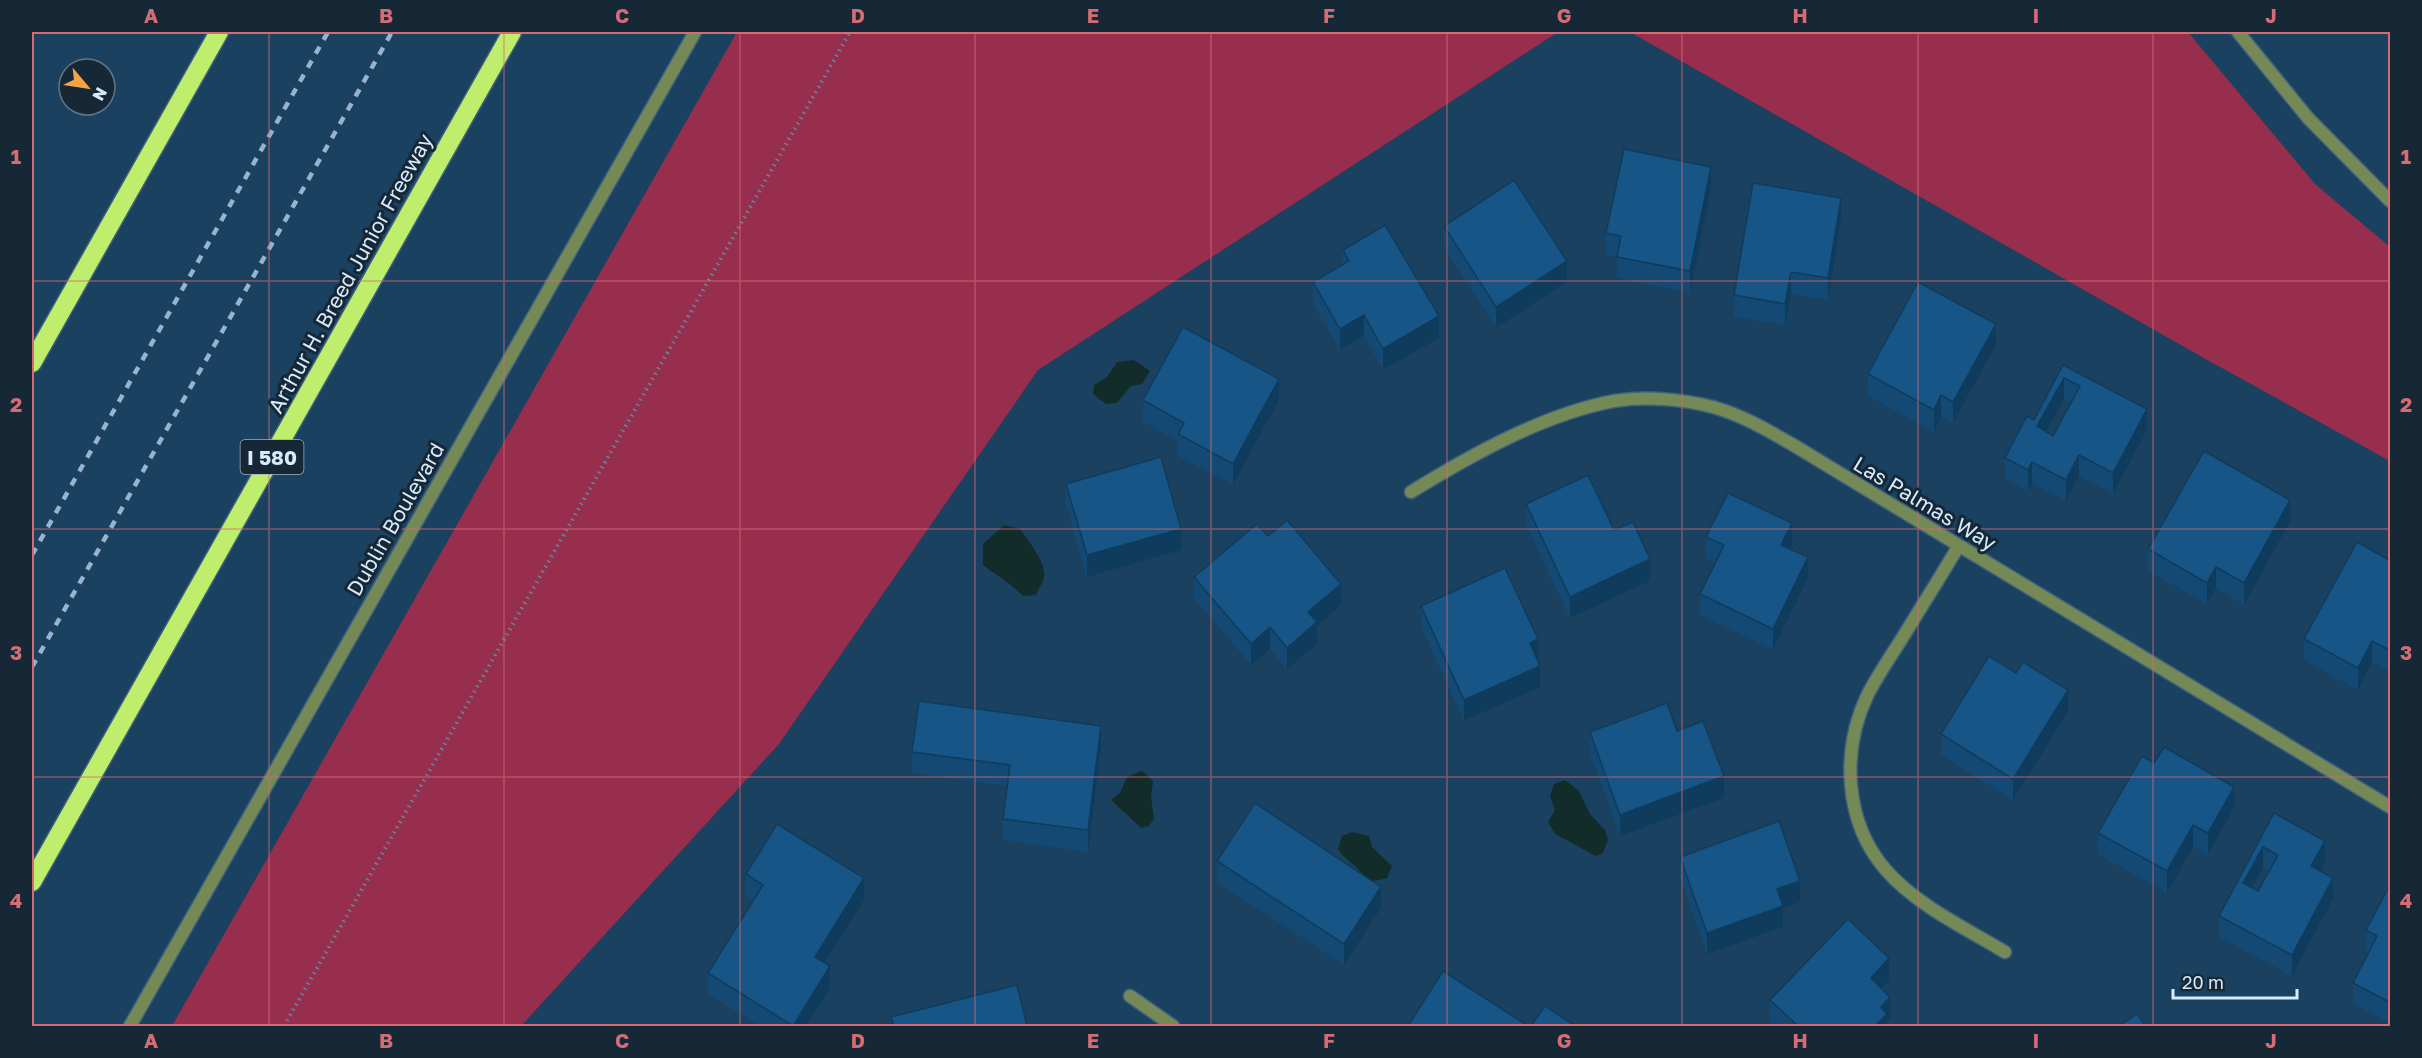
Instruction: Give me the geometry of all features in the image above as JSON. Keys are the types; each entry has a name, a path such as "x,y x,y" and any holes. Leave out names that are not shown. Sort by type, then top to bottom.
{"highway":[{"path":"32,363 219,32"},
{"name":"Arthur H. Breed Junior Freeway","path":"32,882 512,32"}],"street":[{"name":"Dublin Boulevard","path":"130,1026 695,32"},
{"path":"2238,32 2308,118 2391,201"},
{"name":"Las Palmas Way","path":"1411,492 1443,472 1517,435 1583,408 1615,401 1648,398 1680,401 1713,408 1770,432 2391,807"},
{"path":"1959,547 1868,694 1853,740 1850,789 1856,818 1868,844 1886,870 1936,910 2005,952"},
{"path":"1130,996 1173,1026"}],"path":[{"path":"284,1026 850,32"}],"shaded area":[{"path":"737,32 1558,32 1038,370 779,744 521,1026 172,1026"},
{"path":"1630,32 2188,32 2315,184 2390,247 2390,461 2202,357"},
{"path":"1134,360 1150,371 1142,384 1131,386 1117,403 1106,404 1093,394 1094,385 1107,377 1117,362"},
{"path":"1004,525 1020,529 1042,564 1044,577 1036,595 1023,596 983,565 983,544"},
{"path":"1142,771 1153,781 1151,797 1154,819 1149,826 1141,828 1111,800 1120,793 1127,777"},
{"path":"1565,780 1579,791 1590,814 1605,830 1608,840 1603,853 1596,856 1555,834 1548,822 1555,810 1550,796 1554,784"},
{"path":"1352,832 1369,836 1372,847 1392,866 1387,878 1374,881 1368,879 1340,852 1338,849 1342,836"}],"building":[{"path":"1624,149 1711,167 1690,271 1617,257 1621,236 1606,233"},
{"path":"1514,180 1567,261 1496,307 1444,226"},
{"path":"1753,183 1841,198 1828,278 1791,272 1785,304 1734,295"},
{"path":"1385,225 1439,316 1383,349 1364,315 1340,329 1313,282 1349,261 1343,250"},
{"path":"1918,282 1996,324 1953,402 1941,395 1934,410 1868,374"},
{"path":"1183,327 1279,379 1233,464 1178,434 1184,423 1143,400"},
{"path":"2063,365 2147,409 2113,473 2079,455 2066,480 2032,462 2028,470 2005,458 2027,416 2034,420","holes":["2064,378 2080,386 2053,436 2037,426"]},
{"path":"2204,451 2290,500 2244,583 2216,567 2207,583 2148,549"},
{"path":"1161,457 1181,529 1087,555 1066,484"},
{"path":"1588,475 1614,530 1633,522 1650,559 1570,597 1526,504"},
{"path":"1728,493 1792,523 1781,545 1808,557 1773,629 1700,594 1724,545 1706,537"},
{"path":"1287,520 1341,584 1308,612 1317,622 1287,648 1270,627 1251,644 1194,577 1257,524 1268,536"},
{"path":"2357,542 2391,561 2391,651 2372,641 2358,668 2304,639"},
{"path":"1505,568 1538,639 1530,643 1540,666 1464,700 1421,606"},
{"path":"1989,656 2016,673 2023,662 2068,690 2013,779 1941,734"},
{"path":"919,701 1101,726 1088,830 1003,819 1010,765 912,752"},
{"path":"1667,703 1677,731 1703,721 1724,776 1620,815 1590,732"},
{"path":"2164,747 2234,787 2208,833 2193,825 2167,871 2098,833 2142,756 2154,763"},
{"path":"1255,803 1381,887 1344,944 1217,861"},
{"path":"2274,813 2325,841 2311,866 2333,878 2292,955 2219,916","holes":["2263,847 2278,855 2258,891 2243,883"]},
{"path":"1779,821 1800,881 1777,889 1783,906 1707,933 1680,857"},
{"path":"777,824 864,878 815,957 830,966 793,1026 708,973 763,885 746,874"},
{"path":"2390,885 2391,1003 2353,983 2377,936 2366,930"},
{"path":"1848,919 1889,958 1871,978 1890,997 1881,1007 1887,1014 1875,1026 1798,1026 1770,1000"},
{"path":"1443,971 1528,1026 1408,1026"},
{"path":"1017,985 1027,1026 894,1026 891,1017"},
{"path":"1545,1006 1575,1026 1531,1026"},
{"path":"2137,1014 2146,1026 2119,1026"}],"railway":[{"path":"32,555 328,32"},
{"path":"32,667 392,32"}]}
